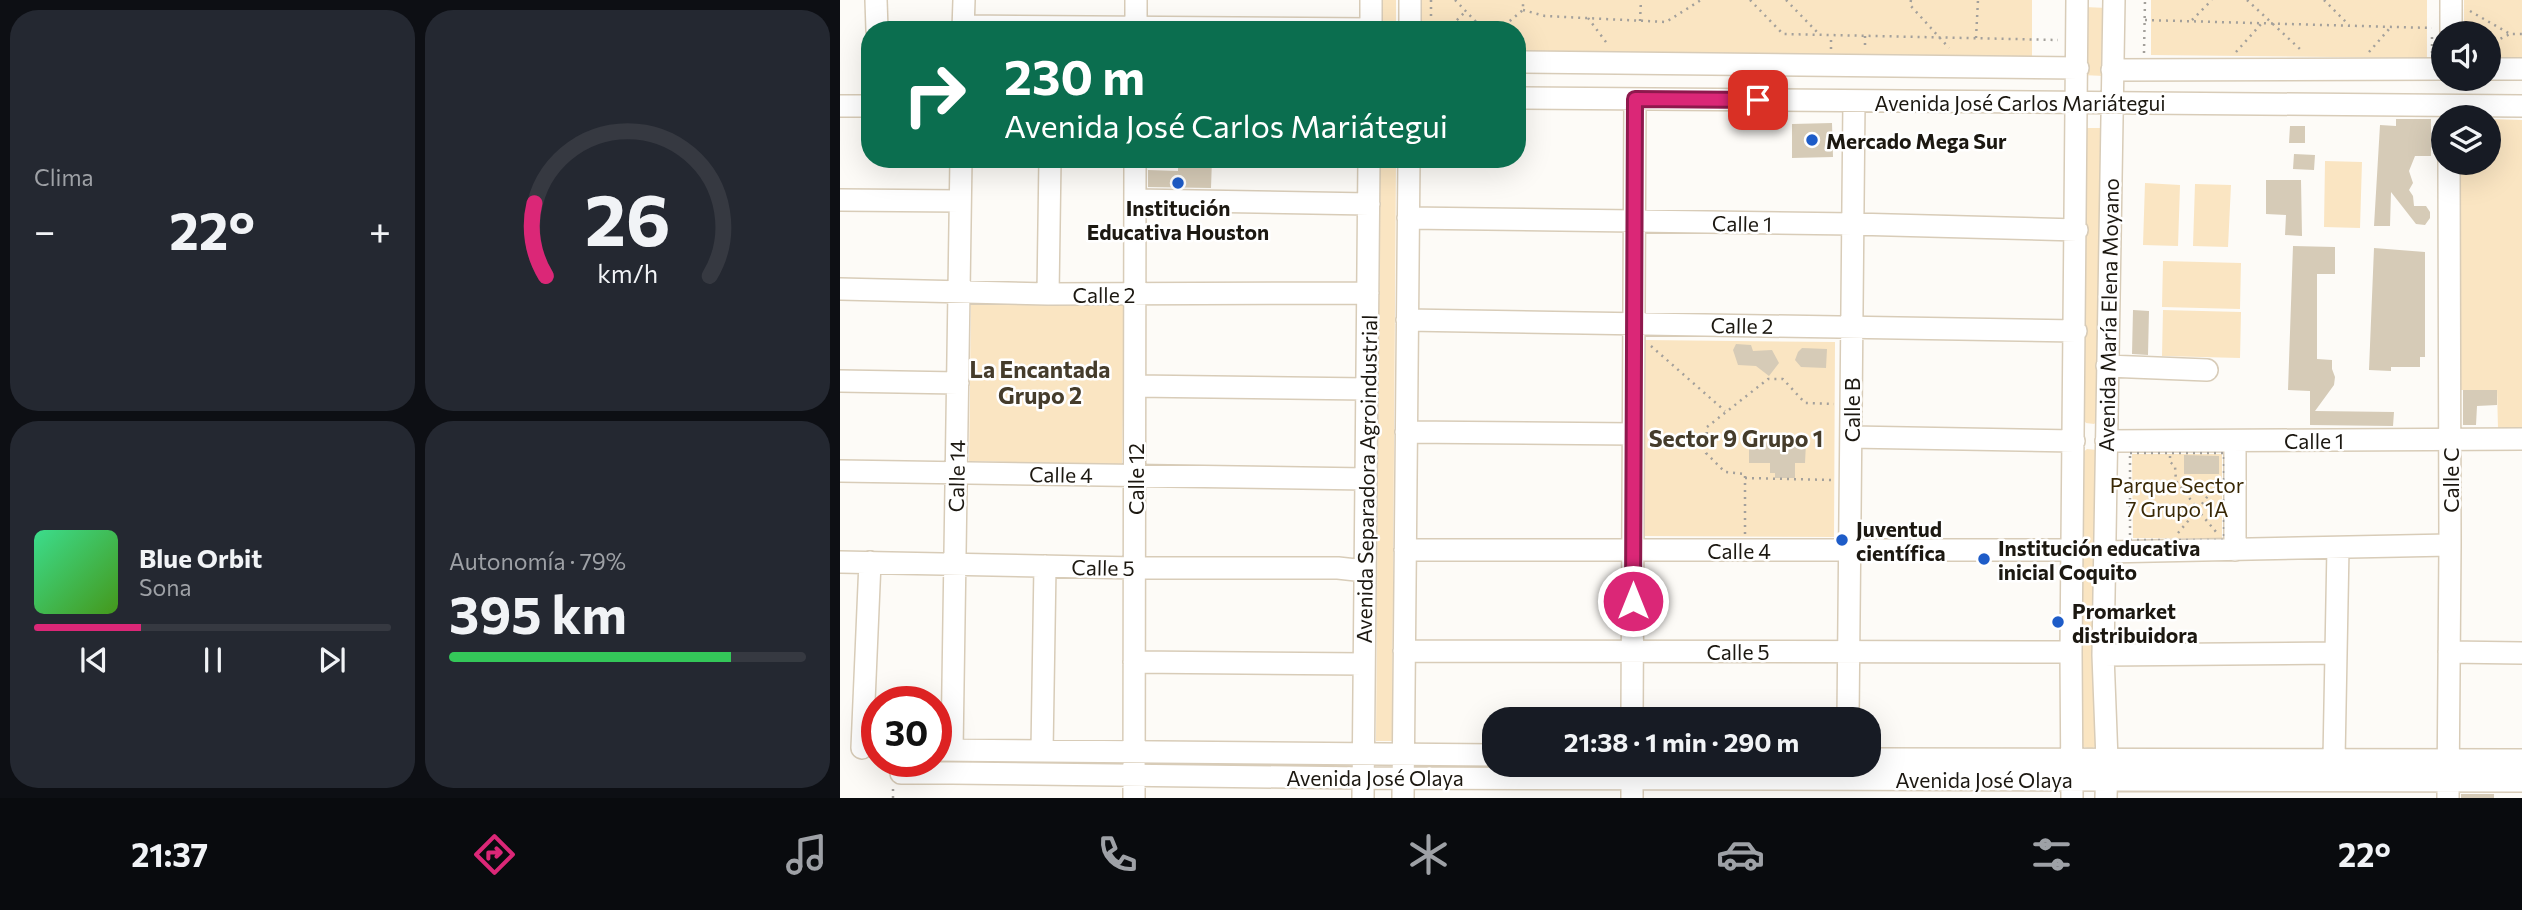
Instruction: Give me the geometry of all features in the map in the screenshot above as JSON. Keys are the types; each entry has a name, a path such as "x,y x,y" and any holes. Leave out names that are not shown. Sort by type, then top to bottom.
{"street":[{"path":"876,0 877,21"},
{"path":"963,21 964,0"},
{"path":"1136,0 1136,21"},
{"path":"1371,0 1371,21"},
{"path":"1410,0 1410,21"},
{"name":"Avenida María Elena Moyano","path":"2073,779 2071,652 2077,230 2077,0"},
{"name":"Avenida María Elena Moyano","path":"2106,779 2103,655 2114,0"},
{"path":"2447,21 2456,3"},
{"name":"Avenida José Carlos Mariátegui","path":"1526,62 2078,68"},
{"name":"Avenida José Carlos Mariátegui","path":"2112,69 2431,69"},
{"path":"2501,69 2522,69"},
{"name":"Avenida José Carlos Mariátegui","path":"1526,98 2111,103 2431,111"},
{"path":"1632,707 1635,99"},
{"name":"Calle B","path":"1848,707 1854,101"},
{"path":"840,106 861,106"},
{"name":"Avenida José Carlos Mariátegui","path":"2501,107 2522,106"},
{"name":"Calle 14","path":"948,686 955,564 961,168"},
{"path":"1048,294 1050,168"},
{"name":"Calle 12","path":"1134,798 1135,168"},
{"name":"Avenida Separadora Agroindustrial","path":"1363,788 1369,168"},
{"name":"Avenida Separadora Agroindustrial","path":"1403,788 1409,168"},
{"name":"Calle C","path":"2448,780 2451,545 2449,175"},
{"path":"840,200 960,201"},
{"path":"1135,200 1369,205"},
{"name":"Calle 1","path":"1408,218 2077,230"},
{"name":"Calle 2","path":"840,289 1048,294 1368,293"},
{"name":"Calle 2","path":"1407,320 2076,331"},
{"path":"2107,366 2207,370"},
{"path":"840,381 958,383"},
{"path":"1135,386 1367,388"},
{"path":"1406,432 1633,435"},
{"path":"1851,437 2074,441"},
{"name":"Calle 1","path":"2106,441 2522,439"},
{"path":"2235,441 2235,550"},
{"name":"Calle 4","path":"840,471 1366,479"},
{"path":"2105,552 2451,545"},
{"path":"2334,759 2337,548"},
{"name":"Calle 4","path":"1405,550 2072,550"},
{"name":"Calle 5","path":"840,562 1135,568 1338,568 1365,571"},
{"path":"865,686 870,562"},
{"path":"1042,751 1045,566"},
{"name":"Calle 5","path":"1405,651 2071,652"},
{"path":"2449,652 2522,653"},
{"path":"2103,655 2336,653"},
{"path":"1134,662 1364,664"},
{"name":"Avenida José Olaya","path":"952,750 1482,755"},
{"name":"Avenida José Olaya","path":"2106,779 2334,759 2448,780 2522,760"},
{"name":"Avenida José Olaya","path":"1881,760 2073,779"},
{"name":"Avenida José Olaya","path":"952,774 1134,775 1363,788 1632,780 2106,779 2234,789 2448,780 2522,781"}],"path":[{"path":"1431,0 1431,21"},
{"path":"1455,0 1475,21"},
{"path":"1523,0 1523,10"},
{"path":"1640,21 1641,0"},
{"path":"1523,10 1545,16 1666,22 1701,0"},
{"path":"1750,0 1783,34 2059,40"},
{"path":"1786,0 1820,34"},
{"path":"1911,0 1910,5 1955,55"},
{"path":"1976,38 1978,0"},
{"path":"2191,21 2212,0"},
{"path":"2247,0 2309,58"},
{"path":"2324,0 2350,26"},
{"path":"2456,3 2510,34"},
{"path":"1510,21 1523,10"},
{"path":"1456,21 1466,12"},
{"path":"1588,18 1612,49"},
{"path":"2145,20 2431,30"},
{"path":"2231,58 2262,23"},
{"path":"2362,59 2392,27"},
{"path":"2501,38 2510,34 2522,34"},
{"path":"1831,35 1831,53"},
{"path":"1865,36 1865,53"},
{"path":"1647,342 1725,411"},
{"path":"1647,342 1660,342"},
{"path":"1647,342 1647,355"},
{"path":"1745,550 1745,474 1725,472 1706,453 1707,427 1768,379 1783,379 1805,403 1851,405"},
{"path":"1633,435 1706,440"},
{"path":"2130,453 2170,453 2224,453 2224,541 2130,540 2130,453"},
{"path":"2170,453 2170,462 2175,466 2176,481 2194,504"},
{"path":"2202,504 2224,475"},
{"path":"1745,478 1832,480"},
{"path":"2173,540 2194,514"},
{"path":"893,798 897,777"}],"green space":[{"path":"1381,0 1396,0 1396,21 1380,21"},
{"path":"1422,0 2032,0 2032,60 1526,51 1526,21 1421,21"},
{"path":"2151,0 2427,0 2427,58 2151,55"},
{"path":"2464,0 2522,0 2522,64 2501,64 2501,21 2464,21"},
{"path":"2085,7 2107,8 2104,76 2082,75"},
{"path":"2501,119 2522,120 2522,428 2498,428 2497,390 2461,390 2460,175 2501,175"},
{"path":"2083,128 2103,128 2099,420 2094,424 2086,423 2082,418"},
{"path":"2325,161 2362,162 2360,228 2324,227"},
{"path":"1380,168 1396,168 1392,741 1376,741"},
{"path":"2145,183 2180,185 2178,246 2143,245"},
{"path":"2195,184 2231,185 2228,247 2193,246"},
{"path":"2163,261 2241,263 2240,309 2162,307"},
{"path":"971,301 1125,304 1122,465 969,461"},
{"path":"2163,310 2241,312 2240,358 2162,356"},
{"path":"1645,340 1835,342 1834,537 1644,536"},
{"path":"2087,449 2097,450 2099,744 2091,749 2080,746 2081,454"},
{"name":"Parque Sector 7 Grupo 1A","path":"2132,454 2222,454 2222,539 2133,538"}],"building":[{"path":"2396,119 2431,119 2431,156 2415,156 2409,171 2413,183 2409,190 2414,206 2426,206 2430,212 2430,218 2425,225 2416,224 2391,192 2390,226 2374,226 2380,125 2396,126"},
{"name":"Mercado Mega Sur","path":"1832,123 1833,157 1792,158 1792,124"},
{"path":"2290,126 2305,126 2305,143 2289,143"},
{"path":"2294,154 2315,155 2314,170 2293,169"},
{"path":"1178,168 1212,168 1211,188 1148,187 1148,170 1178,171"},
{"path":"2266,180 2301,180 2302,236 2285,235 2286,215 2266,214"},
{"path":"2293,246 2335,247 2335,274 2317,274 2317,359 2332,360 2335,377 2334,385 2315,411 2394,412 2393,426 2310,425 2310,391 2288,390"},
{"path":"2374,248 2425,252 2425,357 2420,357 2420,367 2391,367 2391,371 2369,370"},
{"path":"2133,310 2149,311 2148,355 2132,354"},
{"path":"1736,344 1751,345 1753,351 1772,350 1779,363 1769,376 1756,366 1738,365 1733,350"},
{"path":"1802,348 1827,349 1826,368 1801,367 1795,360"},
{"path":"2463,390 2497,390 2497,405 2477,406 2476,425 2463,425"},
{"path":"1749,442 1806,443 1805,463 1795,463 1795,478 1775,478 1775,473 1770,473 1770,463 1749,463"},
{"path":"2184,455 2219,456 2219,474 2184,474"},
{"path":"2461,794 2494,794 2494,798 2461,798"}],"place":[{"name":"Mercado Mega Sur","path":"1812,140"},
{"name":"Institución Educativa Houston","path":"1178,183"},
{"name":"Juventud científica","path":"1842,540"},
{"name":"Institución educativa inicial Coquito","path":"1984,559"},
{"name":"Promarket distribuidora","path":"2058,622"}],"district":[{"name":"La Encantada Grupo 2","path":"1040,382"},
{"name":"Sector 9 Grupo 1","path":"1736,438"}],"route":[{"path":"1633,601 1635,99 1758,100"}]}
